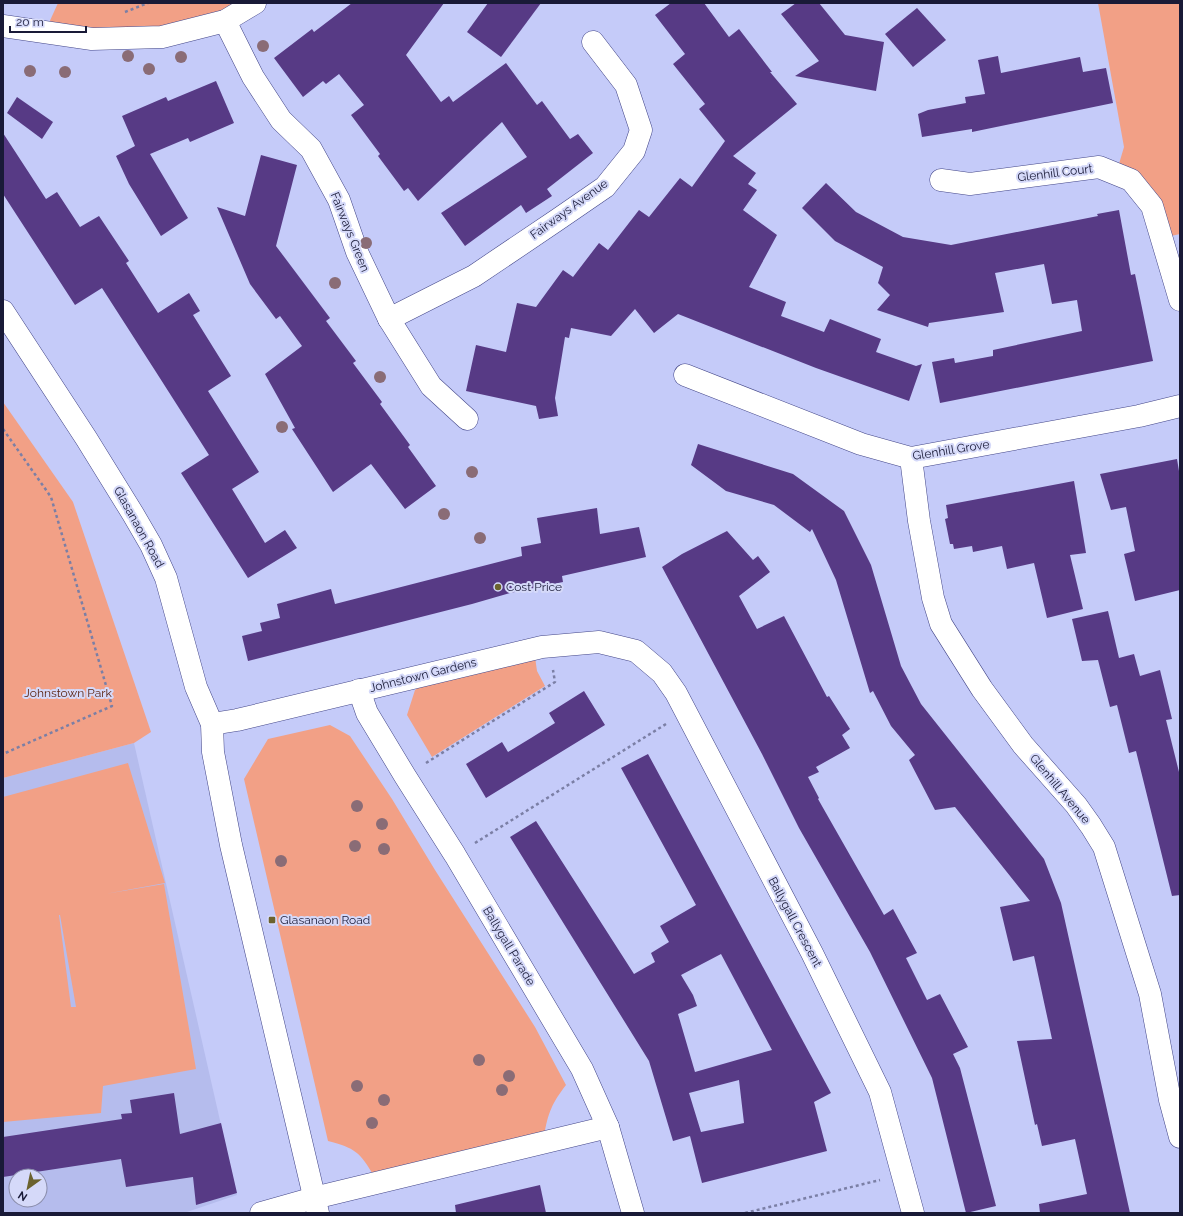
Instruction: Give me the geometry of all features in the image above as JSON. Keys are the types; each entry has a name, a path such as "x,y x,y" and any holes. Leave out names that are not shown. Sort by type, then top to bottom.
{"street":[{"path":"3,26 92,40 162,37 225,21 255,3"},
{"name":"Fairways Green","path":"225,21 252,77 281,120 311,149 339,200 357,252 389,320 431,386 467,419"},
{"name":"Fairways Avenue","path":"389,320 474,276 605,187 634,151 641,130 626,85 593,42"},
{"name":"Glenhill Court","path":"941,180 970,184 1099,167 1131,180 1152,206 1180,300"},
{"name":"Glasanaon Road","path":"3,310 86,438 151,546 166,578 196,687 212,724 213,752 231,845 316,1206"},
{"name":"Glenhill Grove","path":"685,375 861,444 911,458 1139,416 1180,406"},
{"name":"Glenhill Avenue","path":"911,458 919,521 933,598 941,624 982,689 1023,745 1076,805 1104,847 1150,994 1170,1100 1180,1137"},
{"name":"Johnstown Gardens","path":"212,724 237,720 518,652 549,646 599,642 636,651"},
{"name":"Ballygall Crescent","path":"636,651 662,673 687,711 729,797 812,953 880,1092 902,1175 914,1213"},
{"name":"Ballygall Parade","path":"359,690 367,713 455,855 582,1068 608,1127 633,1213"},
{"path":"261,1213 316,1206 608,1127"}],"path":[{"path":"3,429 51,497 112,706 3,754"},
{"path":"405,776 555,682 549,646"},
{"path":"455,855 687,711"},
{"path":"744,1213 902,1175"}],"shaded area":[{"path":"134,743 237,1195 184,1213 3,1213 3,778"}],"green space":[{"path":"58,3 236,3 224,13 161,32 94,32 48,25"},
{"path":"1098,3 1180,3 1180,234 1162,238 1116,174 1124,147"},
{"name":"Johnstown Park","path":"3,402 73,502 151,732 134,743 3,778"},
{"path":"535,657 537,671 545,686 432,757 407,715 415,690 442,670"},
{"path":"330,725 350,736 392,799 435,870 535,1027 566,1085 557,1097 551,1109 544,1136 374,1176 365,1161 356,1152 345,1146 328,1141 244,779 268,739"},
{"path":"128,763 165,883 105,894 164,884 196,1069 103,1086 101,1113 3,1122 3,797","holes":["60,915 76,1007 71,1007"]}],"building":[{"path":"352,3 444,3 406,55 441,102 449,96 453,102 506,63 537,105 542,101 570,139 578,134 593,153 547,189 552,196 526,213 521,205 465,246 441,213 527,157 502,122 418,201 408,188 404,191 378,156 380,154 351,115 364,105 339,74 326,84 323,81 303,97 274,58 312,29 314,32"},
{"path":"488,3 541,3 501,57 467,32"},
{"path":"671,3 704,3 729,37 739,29 772,72 770,72 797,104 733,156 756,173 748,184 757,190 743,210 777,235 749,287 786,302 781,316 824,332 830,319 881,339 876,352 916,366 922,364 909,401 816,368 678,314 654,333 635,309 611,336 571,328 569,338 565,337 555,398 558,416 539,419 536,406 466,391 476,345 506,352 517,303 536,307 563,270 573,277 599,243 608,250 639,210 649,217 680,178 692,187 725,141 699,109 705,104 673,64 685,54 655,15"},
{"path":"796,3 819,3 845,35 884,42 876,91 795,76 819,61 781,14"},
{"path":"917,8 946,40 913,67 885,34"},
{"path":"998,56 1001,73 1080,57 1083,72 1106,68 1113,103 972,132 972,129 922,137 918,114 928,110 966,103 965,97 985,94 978,60"},
{"path":"216,81 234,123 190,142 188,138 150,154 188,218 161,236 129,184 116,156 135,146 122,116 166,97 168,101"},
{"path":"17,97 53,122 42,139 7,113"},
{"path":"3,133 46,199 57,192 80,227 99,216 129,261 126,263 158,313 189,293 200,311 193,315 231,376 208,391 259,472 232,489 265,543 285,530 297,548 248,578 181,473 209,455 102,288 75,305 3,194"},
{"path":"261,155 297,165 276,246 330,318 326,321 356,361 353,363 382,402 380,404 410,445 408,447 436,486 405,509 371,464 333,492 292,429 295,428 265,374 302,346 280,316 276,319 250,284 217,207 245,216"},
{"path":"826,183 856,212 903,237 951,245 1098,216 1097,214 1119,210 1131,275 1135,274 1153,361 940,403 932,362 954,358 955,363 993,356 993,350 1082,331 1077,300 1052,304 1044,264 995,273 1004,312 929,323 928,327 877,310 890,295 878,283 883,267 835,241 802,208"},
{"path":"698,444 793,474 844,511 871,565 901,666 921,704 1044,859 1061,903 1130,1213 1040,1213 1039,1204 1087,1194 1075,1139 1042,1146 1037,1124 1035,1125 1017,1041 1052,1039 1034,956 1013,961 1000,907 1030,901 955,807 935,810 909,760 915,755 891,726 873,691 870,693 836,580 812,529 810,532 774,505 726,491 691,465"},
{"path":"1177,459 1180,477 1180,590 1135,601 1124,554 1135,551 1126,507 1111,510 1100,474"},
{"path":"1074,481 1086,553 1070,555 1083,609 1047,618 1034,563 1007,569 1002,546 973,552 972,546 954,549 953,544 950,544 945,519 948,518 946,505"},
{"path":"597,508 600,534 639,527 646,557 562,576 563,582 510,593 248,661 242,636 262,631 260,623 280,618 277,604 331,589 335,604 522,556 521,547 541,543 537,518"},
{"path":"727,531 753,560 758,556 770,572 739,596 757,629 784,616 827,697 829,696 850,729 842,735 850,748 816,767 819,772 808,777 819,798 818,799 884,915 893,909 917,953 906,958 927,1000 940,994 968,1047 953,1054 960,1068 996,1206 966,1213 932,1078 870,952 799,828 762,754 662,567 682,554"},
{"path":"1108,611 1119,658 1134,654 1140,676 1160,670 1172,719 1166,720 1180,776 1180,895 1172,896 1136,751 1129,753 1117,705 1110,707 1098,660 1082,661 1072,619"},
{"path":"584,691 605,725 486,798 466,764 502,742 508,752 531,738 555,723 549,713"},
{"path":"648,754 831,1093 814,1102 827,1151 702,1183 690,1136 673,1141 649,1061 510,837 536,821 634,974 655,962 651,953 669,942 660,926 696,905 621,768","holes":["721,954 772,1050 695,1072 678,1014 697,1006 693,995 681,975","739,1080 744,1123 701,1132 689,1093"]},
{"path":"174,1093 180,1134 221,1123 237,1193 196,1205 193,1177 126,1187 121,1159 48,1170 48,1168 8,1168 8,1176 3,1177 3,1137 122,1119 121,1114 132,1113 130,1100"},
{"path":"540,1185 546,1213 456,1213 455,1205"}],"place":[{"name":"Cost Price","path":"498,587"},
{"name":"Glasanaon Road","path":"272,920"}]}
